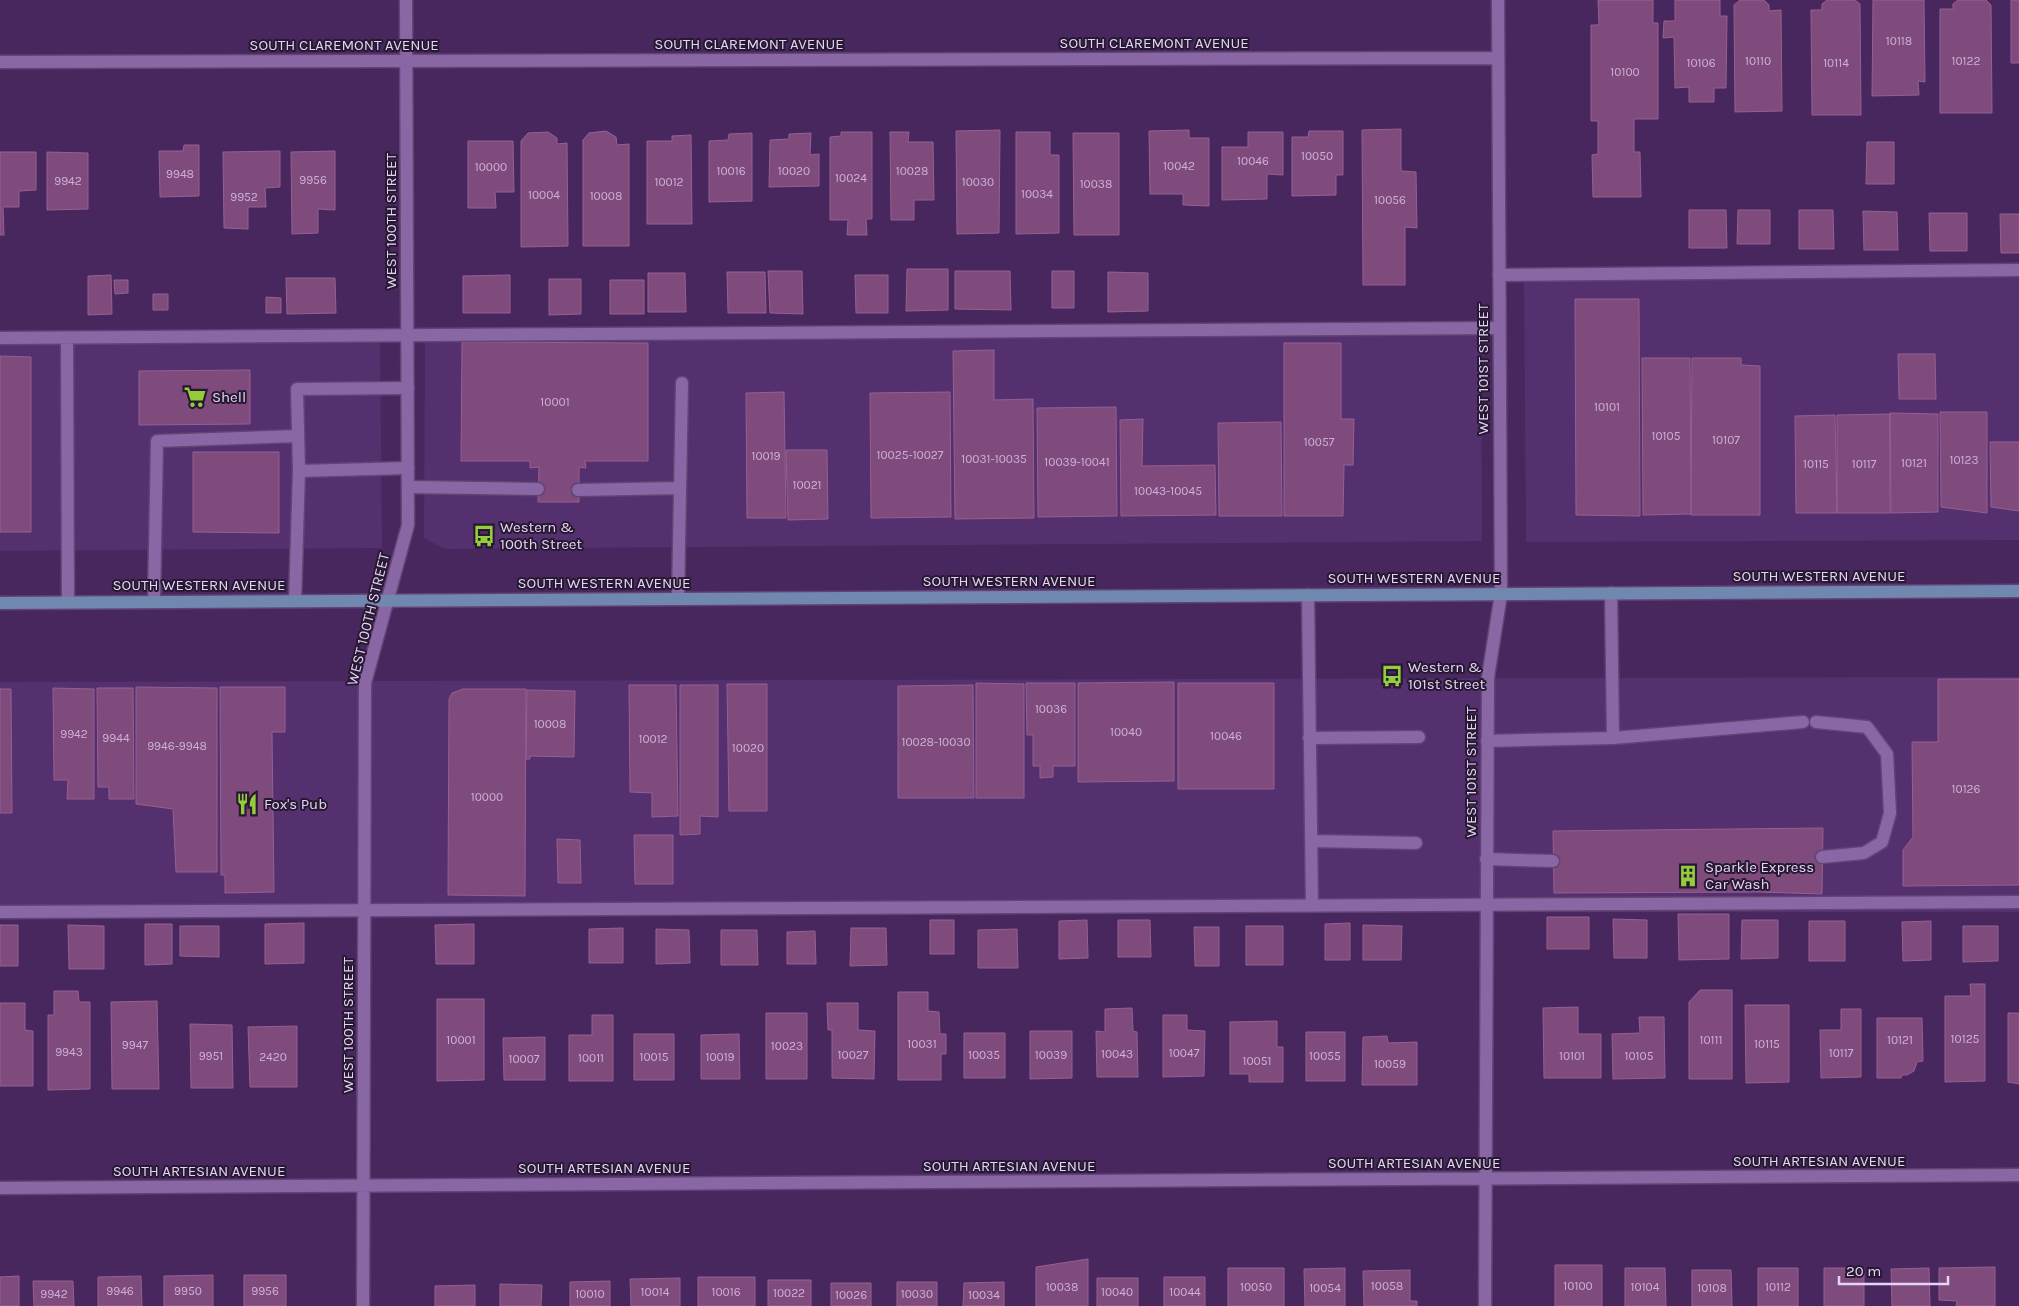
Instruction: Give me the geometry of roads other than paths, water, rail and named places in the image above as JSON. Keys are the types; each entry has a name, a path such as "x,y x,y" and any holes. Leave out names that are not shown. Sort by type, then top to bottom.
{"main road":[{"name":"SOUTH WESTERN AVENUE","path":"0,603 2019,591"}],"street":[{"name":"WEST 100TH STREET","path":"363,1306 365,683 408,525 406,0"},
{"name":"WEST 101ST STREET","path":"1485,1306 1484,1179 1488,676 1501,594 1498,0"},
{"name":"SOUTH CLAREMONT AVENUE","path":"0,62 1498,58"},
{"path":"1499,275 2019,270"},
{"path":"0,338 1499,328"},
{"path":"67,338 68,602"},
{"path":"678,599 682,383"},
{"path":"295,601 299,472 297,389 408,388"},
{"path":"154,602 157,440 298,436"},
{"path":"299,472 408,468"},
{"path":"408,487 538,489"},
{"path":"578,490 680,488"},
{"path":"1611,593 1613,738"},
{"path":"1308,595 1312,905"},
{"path":"1487,741 1613,738 1810,722 1867,727 1887,754 1890,813 1882,842 1864,853 1822,857"},
{"path":"1310,738 1419,737"},
{"path":"1311,840 1416,843"},
{"path":"1486,859 1553,861"},
{"path":"0,912 2019,902"},
{"name":"SOUTH ARTESIAN AVENUE","path":"0,1188 2019,1176"}],"place":[{"name":"Shell","path":"195,397"},
{"name":"Western & 100th Street","path":"484,536"},
{"name":"Western & 101st Street","path":"1392,676"},
{"name":"Fox's Pub","path":"247,804"},
{"name":"Sparkle Express Car Wash","path":"1688,876"}]}
